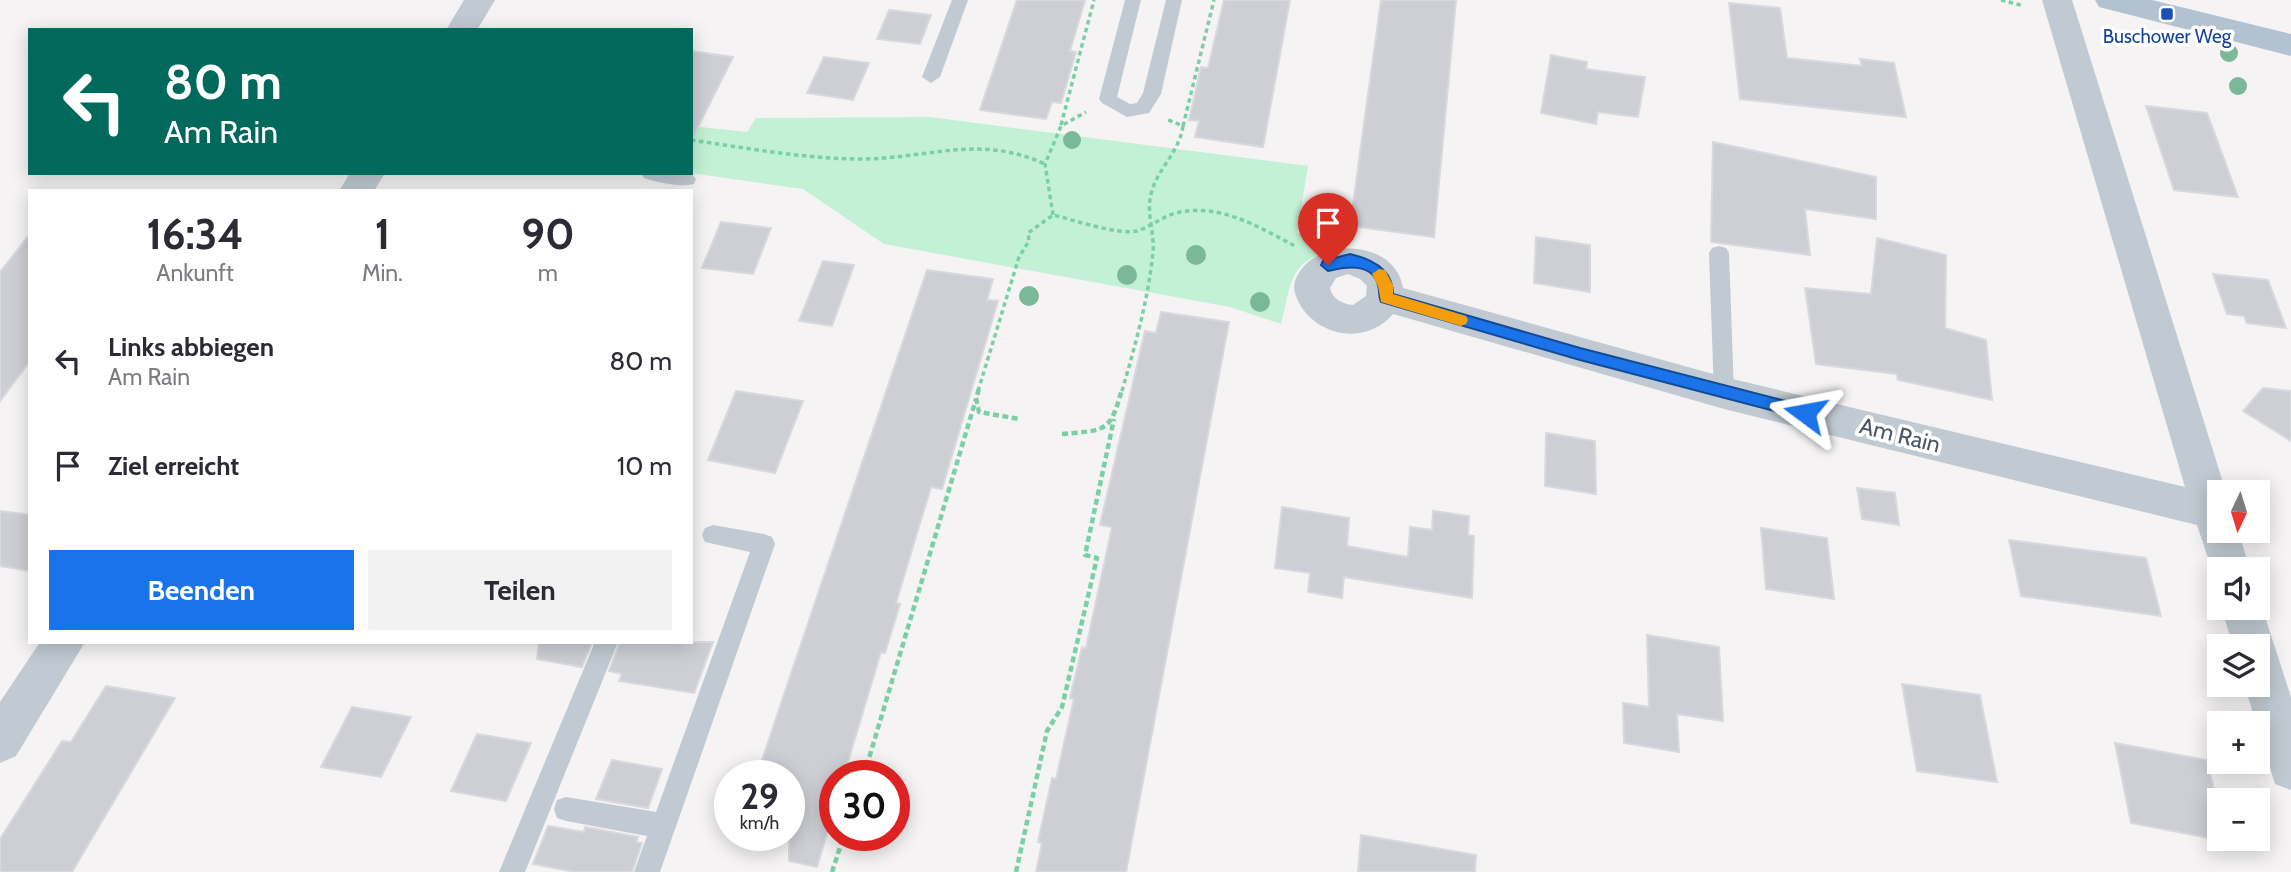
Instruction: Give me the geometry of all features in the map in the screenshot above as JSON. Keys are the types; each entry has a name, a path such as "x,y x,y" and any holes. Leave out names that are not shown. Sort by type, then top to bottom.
{"main road":[{"path":"2110,0 2291,46"}],"street":[{"path":"462,28 480,0"},
{"path":"2057,0 2207,495"},
{"path":"1350,260 1366,264 1379,273 1386,285 1386,298 1379,310 1366,317 1349,319 1333,315 1320,305 1313,293 1314,280 1321,269 1328,265 1350,260"},
{"name":"Am Rain","path":"1386,298 1724,393 2207,510"},
{"path":"0,741 63,644"},
{"path":"2270,697 2291,768"}],"lane":[{"path":"931,77 960,0"},
{"path":"1133,0 1108,99 1127,111 1143,108 1152,94 1174,0"},
{"path":"662,175 687,179"},
{"path":"1719,253 1724,393"},
{"path":"647,872 764,544 713,535"},
{"path":"512,872 606,644"},
{"path":"566,809 664,826"}],"path":[{"path":"1054,215 1045,164 1061,126 1094,0"},
{"path":"1016,872 1048,731 1062,707 1097,558 1085,555 1114,419 1149,282 1154,249 1150,197 1162,172 1175,154 1214,0"},
{"path":"1061,126 1108,99"},
{"path":"1143,108 1183,126"},
{"path":"693,141 796,155 877,159 930,154 976,145 1032,156 1045,164"},
{"path":"867,760 1019,257 1029,241 1028,233 1054,215 1112,229 1136,231 1176,213 1212,210 1247,221 1328,265"},
{"path":"976,398 979,412 1019,419"},
{"path":"1062,434 1099,431 1114,419"},
{"path":"832,872 839,851"}],"green space":[{"path":"930,117 1308,166 1297,233 1335,243 1326,252 1307,261 1296,273 1281,324 1230,307 884,244 803,189 693,173 693,126 747,132 756,118"}],"building":[{"path":"1017,0 1085,0 1070,51 1076,52 1061,103 1052,102 1046,119 980,110"},
{"path":"1224,0 1290,0 1263,147 1195,137 1199,121 1189,120 1201,67 1208,68"},
{"path":"1381,0 1456,0 1434,237 1350,226"},
{"path":"1729,3 1780,8 1787,58 1862,66 1860,59 1894,63 1906,117 1740,99"},
{"path":"889,10 931,15 920,44 877,39"},
{"path":"693,51 733,57 693,137"},
{"path":"1551,55 1587,62 1586,69 1645,77 1638,117 1598,112 1596,124 1541,113"},
{"path":"824,57 869,63 853,100 807,93"},
{"path":"2146,106 2207,113 2238,197 2174,190"},
{"path":"1713,142 1876,177 1876,219 1805,209 1810,255 1711,242"},
{"path":"721,222 771,228 753,274 702,268"},
{"path":"28,237 28,364 0,401 0,272"},
{"path":"1536,237 1590,245 1590,292 1534,283"},
{"path":"1877,238 1946,255 1945,328 1986,340 1992,400 1898,380 1897,374 1816,364 1805,288 1871,294"},
{"path":"823,261 854,265 832,326 799,321"},
{"path":"927,270 993,279 987,300 998,301 942,489 931,487 896,603 900,604 885,653 881,652 849,760 819,760 819,851 822,851 817,867 789,861 789,851 805,851 805,760 762,760"},
{"path":"2213,274 2268,280 2286,328 2247,323 2244,316 2227,314"},
{"path":"1161,312 1229,322 1126,872 1036,872 1042,843 1038,842 1052,778 1056,779 1074,699 1070,698 1082,647 1086,648 1112,527 1100,525 1145,331 1156,333"},
{"path":"2263,388 2291,391 2291,441 2243,411"},
{"path":"736,391 803,401 775,473 708,460"},
{"path":"1546,433 1595,441 1596,494 1545,486"},
{"path":"1857,488 1895,493 1899,525 1862,519"},
{"path":"1282,507 1349,518 1347,546 1408,557 1410,527 1432,530 1433,511 1469,516 1468,535 1474,536 1472,598 1344,577 1342,598 1308,592 1310,573 1275,568"},
{"path":"0,511 28,515 28,571 0,566"},
{"path":"1761,528 1827,538 1834,599 1766,589"},
{"path":"2009,540 2146,558 2161,616 2021,596"},
{"path":"1647,635 1719,647 1723,721 1677,714 1679,752 1624,743 1623,703 1649,707"},
{"path":"713,642 694,693 619,681 622,674 609,671 619,644"},
{"path":"539,644 591,644 582,667 537,659"},
{"path":"1902,684 1980,695 1997,782 1917,771"},
{"path":"106,686 175,698 72,872 0,872 0,839 62,741 71,742"},
{"path":"352,707 411,717 381,777 321,767"},
{"path":"477,734 531,743 506,801 451,791"},
{"path":"2115,743 2207,760 2207,774 2210,774 2214,788 2207,788 2207,838 2131,823"},
{"path":"612,760 662,769 648,808 596,799"},
{"path":"548,826 584,832 585,827 638,837 636,842 642,843 632,872 575,872 533,864"},
{"path":"1361,835 1476,855 1475,872 1358,872"}],"slow traffic":[{"path":"1379,274 1386,285 1386,298 1461,320"}],"place":[{"name":"Buschower Weg","path":"2167,14"}],"route":[{"path":"1328,265 1350,260 1366,264 1379,273 1386,285 1386,298 1532,341 1805,413"}]}
